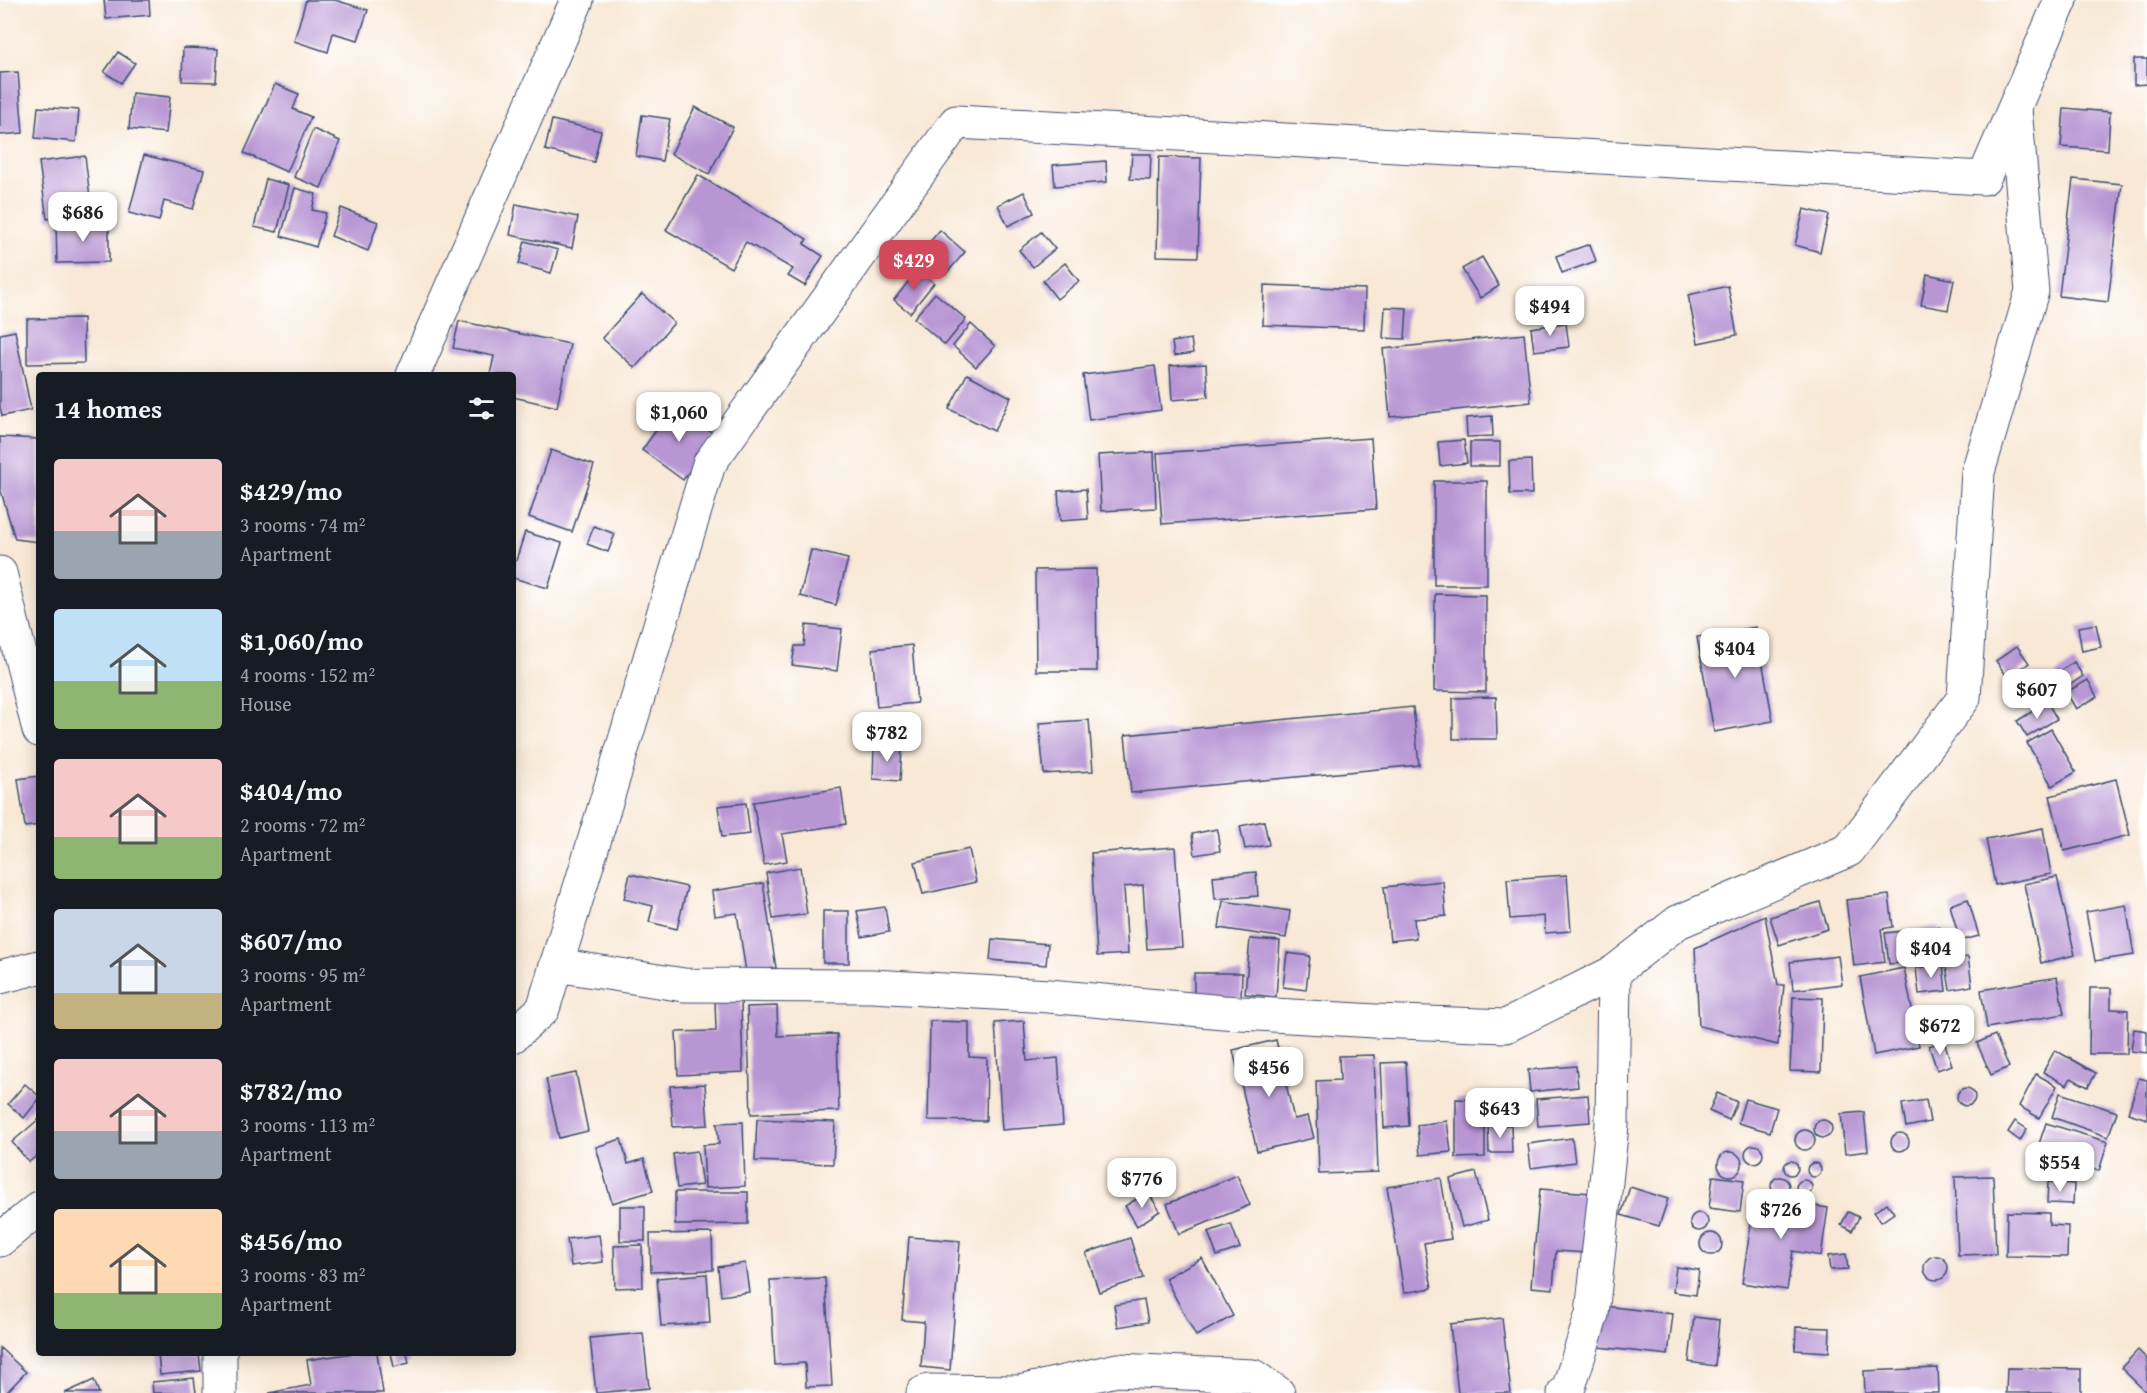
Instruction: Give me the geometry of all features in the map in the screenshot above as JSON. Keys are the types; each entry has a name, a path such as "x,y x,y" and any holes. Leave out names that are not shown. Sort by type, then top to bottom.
{"street":[{"path":"414,372 577,0"},
{"path":"516,1033 543,1009 709,464 956,122 1984,178 2061,0"},
{"path":"556,965 684,985 872,986 1049,996 1328,1018 1506,1026 1614,972 1678,922 1849,850 1964,698 1978,472 2032,291 2015,107"},
{"path":"0,573 36,718"},
{"path":"0,977 36,968"},
{"path":"1564,1393 1568,1390 1592,1314 1612,1125 1614,972"},
{"path":"0,1240 36,1210"},
{"path":"220,1356 220,1393"},
{"path":"923,1393 929,1391 1020,1392 1118,1370 1253,1376 1278,1393"}],"building":[{"path":"104,0 149,0 150,15 106,19"},
{"path":"306,0 335,0 368,10 358,40 333,33 328,52 294,41"},
{"path":"183,48 218,49 216,82 182,81"},
{"path":"118,52 135,63 121,83 104,72"},
{"path":"2134,59 2147,59 2147,84 2134,85"},
{"path":"18,72 23,133 0,135 0,73"},
{"path":"275,84 299,94 293,109 311,117 287,172 244,153"},
{"path":"132,93 170,97 166,133 129,129"},
{"path":"38,107 79,110 76,142 35,138"},
{"path":"695,107 733,127 709,174 671,154"},
{"path":"2064,108 2110,112 2108,150 2061,147"},
{"path":"642,115 670,119 662,161 636,156"},
{"path":"552,120 601,131 594,162 545,150"},
{"path":"313,129 340,141 321,188 294,177"},
{"path":"1132,154 1151,154 1150,180 1130,179"},
{"path":"144,155 204,170 193,209 164,201 159,221 129,213"},
{"path":"85,156 92,214 47,219 39,162"},
{"path":"1159,157 1201,158 1198,257 1157,256"},
{"path":"1106,161 1107,182 1055,186 1053,165"},
{"path":"698,175 807,239 804,244 823,256 805,286 788,276 793,269 746,242 731,268 666,230"},
{"path":"266,179 289,185 277,232 254,227"},
{"path":"2073,179 2122,184 2108,302 2059,296"},
{"path":"295,188 316,194 312,210 326,213 316,247 281,236"},
{"path":"1024,192 1034,213 1008,226 998,205"},
{"path":"516,204 578,217 572,248 510,235"},
{"path":"341,208 378,222 368,251 331,236"},
{"path":"1804,209 1829,215 1820,252 1795,245"},
{"path":"109,223 109,262 57,263 56,224"},
{"path":"940,230 965,252 946,274 922,251"},
{"path":"1041,232 1055,249 1033,267 1019,250"},
{"path":"525,241 558,250 551,273 519,264"},
{"path":"1590,244 1596,261 1562,273 1556,256"},
{"path":"1482,257 1499,286 1480,298 1462,269"},
{"path":"1065,263 1079,281 1057,299 1043,281"},
{"path":"918,269 934,283 910,313 894,300"},
{"path":"1927,274 1954,280 1948,310 1921,305"},
{"path":"1264,285 1365,289 1364,329 1263,325"},
{"path":"1728,286 1737,335 1698,343 1688,295"},
{"path":"935,293 966,319 945,345 914,318"},
{"path":"642,294 674,323 635,368 602,338"},
{"path":"1385,307 1407,308 1405,339 1383,338"},
{"path":"83,318 84,363 27,364 27,319"},
{"path":"459,321 570,344 557,407 516,398 516,372 491,372 494,356 453,348"},
{"path":"1566,323 1569,347 1534,351 1531,328"},
{"path":"971,324 995,346 976,367 953,346"},
{"path":"15,331 31,410 2,416 0,334"},
{"path":"1524,334 1531,402 1390,417 1383,349"},
{"path":"1191,339 1193,353 1174,356 1172,342"},
{"path":"1206,364 1208,397 1172,400 1170,366"},
{"path":"1155,366 1161,410 1089,420 1083,375"},
{"path":"967,374 1011,397 994,431 949,409"},
{"path":"674,405 715,435 683,480 642,450"},
{"path":"1492,416 1493,436 1467,437 1466,418"},
{"path":"0,437 36,439 36,542 15,539 0,488"},
{"path":"1371,438 1376,509 1162,524 1157,453"},
{"path":"1464,440 1467,463 1440,466 1438,442"},
{"path":"1470,442 1500,442 1500,466 1470,466"},
{"path":"551,450 594,465 572,532 529,517"},
{"path":"1154,452 1156,508 1101,511 1098,455"},
{"path":"1531,460 1532,494 1510,494 1509,461"},
{"path":"1434,481 1487,481 1487,585 1434,585"},
{"path":"1086,489 1088,519 1060,521 1058,491"},
{"path":"594,526 615,534 608,552 587,544"},
{"path":"525,532 562,543 548,588 516,579 516,560"},
{"path":"811,550 848,559 836,605 800,596"},
{"path":"1096,569 1097,671 1036,671 1035,570"},
{"path":"1435,594 1486,595 1486,692 1434,691"},
{"path":"2096,624 2101,647 2082,651 2078,627"},
{"path":"806,625 842,629 837,671 792,665 795,646 804,646"},
{"path":"1756,627 1773,721 1714,732 1697,637"},
{"path":"912,645 917,703 877,707 872,649"},
{"path":"2017,646 2029,663 2008,678 1996,661"},
{"path":"2074,662 2083,676 2065,688 2056,674"},
{"path":"2088,680 2097,697 2076,709 2066,692"},
{"path":"1496,697 1497,739 1453,739 1453,698"},
{"path":"2047,702 2057,719 2027,737 2017,721"},
{"path":"1413,707 1419,765 1131,793 1125,735"},
{"path":"1089,720 1093,771 1044,774 1039,723"},
{"path":"2051,729 2076,772 2052,786 2027,743"},
{"path":"874,746 902,748 900,781 873,779"},
{"path":"36,776 36,825 25,827 18,779"},
{"path":"2116,779 2130,835 2064,851 2050,796"},
{"path":"841,788 846,824 782,834 787,861 764,865 753,802"},
{"path":"746,803 750,834 722,837 718,806"},
{"path":"1264,821 1269,845 1245,849 1240,826"},
{"path":"2043,828 2051,874 1995,885 1986,839"},
{"path":"1217,829 1220,851 1195,855 1192,834"},
{"path":"1175,847 1182,947 1147,949 1143,885 1124,887 1128,954 1097,956 1091,853"},
{"path":"969,849 976,882 923,894 915,862"},
{"path":"800,867 807,914 773,919 766,873"},
{"path":"1256,872 1258,896 1215,899 1213,876"},
{"path":"630,874 687,887 677,929 649,922 653,906 624,899"},
{"path":"1567,875 1571,931 1545,933 1544,916 1510,919 1507,879"},
{"path":"2057,877 2075,955 2041,963 2024,884"},
{"path":"1443,881 1446,916 1414,919 1416,938 1390,941 1384,887"},
{"path":"763,883 776,968 746,972 737,913 715,916 712,891"},
{"path":"1889,895 1893,927 1881,929 1885,962 1854,966 1846,900"},
{"path":"1968,899 1979,936 1960,941 1950,905"},
{"path":"1223,901 1290,911 1286,938 1219,928"},
{"path":"1820,902 1828,929 1779,945 1770,917"},
{"path":"2126,905 2134,955 2095,961 2086,912"},
{"path":"885,907 889,932 862,937 857,911"},
{"path":"823,911 849,911 849,963 823,963"},
{"path":"1765,916 1778,985 1784,985 1778,1045 1699,1026 1695,948"},
{"path":"1939,927 1943,959 1889,964 1885,933"},
{"path":"992,939 1048,944 1046,965 990,960"},
{"path":"1250,939 1280,941 1276,997 1245,994"},
{"path":"1287,953 1310,956 1306,990 1283,987"},
{"path":"1838,956 1842,984 1793,990 1790,962"},
{"path":"1968,957 1972,986 1950,990 1945,960"},
{"path":"1943,964 1946,991 1919,994 1916,968"},
{"path":"1904,968 1919,1046 1874,1055 1860,977"},
{"path":"1194,973 1242,973 1241,998 1194,997"},
{"path":"2057,977 2064,1014 1987,1028 1981,990"},
{"path":"2090,988 2111,988 2111,1009 2128,1010 2127,1054 2089,1054"},
{"path":"1793,997 1823,998 1821,1072 1790,1071"},
{"path":"715,1001 741,1001 743,1072 678,1075 676,1032 716,1031"},
{"path":"777,1006 778,1036 837,1034 839,1111 751,1114 747,1007"},
{"path":"930,1021 969,1022 969,1057 987,1058 986,1121 928,1120"},
{"path":"1024,1021 1027,1061 1058,1058 1063,1125 1002,1130 995,1023"},
{"path":"2134,1029 2147,1031 2147,1053 2131,1051"},
{"path":"1995,1035 2009,1067 1991,1075 1977,1043"},
{"path":"1276,1040 1294,1119 1308,1116 1314,1138 1257,1151 1233,1050"},
{"path":"1944,1041 1952,1065 1937,1070 1929,1046"},
{"path":"2055,1050 2096,1073 2088,1087 2071,1078 2067,1085 2043,1072"},
{"path":"1374,1055 1378,1172 1319,1174 1316,1081 1340,1080 1339,1056"},
{"path":"1406,1062 1409,1126 1384,1128 1381,1063"},
{"path":"1576,1066 1578,1087 1530,1092 1528,1070"},
{"path":"576,1073 588,1131 559,1138 546,1079"},
{"path":"2036,1074 2057,1086 2039,1118 2019,1106"},
{"path":"2139,1078 2147,1080 2147,1119 2128,1113"},
{"path":"25,1084 36,1093 36,1103 24,1118 8,1104"},
{"path":"705,1084 708,1125 673,1127 670,1086"},
{"path":"1966,1088 1972,1091 1975,1097 1972,1103 1966,1106 1960,1103 1957,1097 1960,1091"},
{"path":"1717,1093 1737,1102 1729,1120 1709,1111"},
{"path":"2060,1093 2117,1112 2108,1137 2052,1117"},
{"path":"1588,1095 1590,1122 1538,1126 1536,1099"},
{"path":"1491,1097 1528,1097 1528,1116 1491,1116"},
{"path":"1456,1099 1485,1100 1485,1157 1456,1158"},
{"path":"1745,1099 1777,1108 1770,1132 1738,1123"},
{"path":"1926,1100 1930,1122 1906,1127 1902,1104"},
{"path":"1864,1112 1868,1151 1845,1154 1841,1114"},
{"path":"757,1119 835,1122 833,1164 755,1161"},
{"path":"1823,1120 1829,1123 1832,1129 1829,1135 1823,1138 1817,1135 1814,1129 1817,1123"},
{"path":"1447,1121 1451,1152 1420,1155 1417,1125"},
{"path":"2015,1121 2027,1129 2020,1141 2008,1132"},
{"path":"36,1122 36,1156 29,1162 12,1142"},
{"path":"743,1122 745,1186 705,1188 703,1145 719,1144 717,1123"},
{"path":"2046,1123 2108,1142 2099,1171 2054,1157 2056,1149 2039,1144"},
{"path":"1488,1125 1511,1125 1512,1153 1489,1153"},
{"path":"1805,1130 1812,1133 1815,1140 1812,1147 1805,1150 1798,1147 1795,1140 1798,1133"},
{"path":"1900,1133 1906,1136 1909,1142 1906,1148 1900,1151 1894,1148 1891,1142 1894,1136"},
{"path":"1572,1138 1575,1162 1531,1168 1528,1144"},
{"path":"621,1139 628,1164 644,1159 653,1191 612,1203 596,1147"},
{"path":"1754,1145 1760,1148 1763,1154 1760,1160 1754,1163 1748,1160 1745,1154 1748,1148"},
{"path":"697,1151 702,1185 677,1188 673,1154"},
{"path":"1730,1152 1739,1155 1742,1164 1739,1173 1730,1176 1721,1173 1718,1164 1721,1155"},
{"path":"1788,1161 1794,1161 1798,1168 1794,1175 1788,1175 1784,1171 1784,1165"},
{"path":"1814,1163 1819,1165 1821,1170 1819,1175 1814,1177 1809,1175 1807,1170 1809,1165"},
{"path":"1476,1172 1488,1220 1462,1227 1450,1179"},
{"path":"1237,1175 1250,1205 1179,1234 1167,1204"},
{"path":"1713,1176 1744,1180 1740,1212 1709,1208"},
{"path":"1993,1176 1996,1254 1958,1255 1955,1177"},
{"path":"1780,1177 1786,1180 1789,1186 1786,1192 1780,1195 1774,1192 1771,1186 1774,1180"},
{"path":"1441,1178 1451,1239 1424,1243 1432,1288 1404,1293 1387,1187"},
{"path":"1801,1180 1807,1180 1812,1188 1810,1194 1801,1196 1796,1191 1796,1185"},
{"path":"2048,1182 2074,1184 2073,1204 2047,1203"},
{"path":"1630,1187 1668,1199 1659,1226 1621,1215"},
{"path":"1540,1189 1591,1193 1587,1253 1556,1251 1553,1289 1531,1287"},
{"path":"675,1192 748,1192 748,1224 675,1225"},
{"path":"1148,1192 1160,1211 1137,1226 1125,1206"},
{"path":"1755,1197 1828,1208 1821,1256 1793,1251 1787,1290 1742,1283"},
{"path":"1887,1203 1894,1213 1881,1222 1874,1212"},
{"path":"620,1206 645,1206 645,1241 620,1241"},
{"path":"1848,1212 1859,1217 1852,1231 1841,1225"},
{"path":"2007,1212 2049,1213 2049,1225 2068,1226 2067,1257 2006,1256"},
{"path":"1699,1213 1705,1216 1708,1222 1705,1228 1699,1231 1693,1228 1690,1222 1693,1216"},
{"path":"1231,1224 1240,1248 1217,1256 1208,1232"},
{"path":"712,1233 713,1270 651,1272 650,1234"},
{"path":"1707,1233 1715,1233 1722,1240 1722,1248 1715,1255 1707,1255 1700,1248 1700,1240"},
{"path":"599,1235 603,1262 571,1266 567,1239"},
{"path":"909,1237 960,1241 950,1370 921,1367 924,1322 902,1320"},
{"path":"1130,1238 1143,1278 1099,1292 1086,1253"},
{"path":"642,1245 643,1287 615,1288 614,1246"},
{"path":"1846,1254 1848,1269 1830,1270 1828,1256"},
{"path":"1936,1256 1944,1260 1948,1268 1944,1276 1936,1280 1928,1276 1924,1268 1928,1260"},
{"path":"1202,1258 1233,1316 1196,1336 1165,1278"},
{"path":"745,1263 749,1292 721,1296 718,1267"},
{"path":"1676,1267 1699,1270 1696,1295 1673,1292"},
{"path":"707,1274 710,1323 661,1326 657,1278"},
{"path":"825,1278 832,1386 806,1387 805,1363 775,1365 770,1280"},
{"path":"1144,1300 1148,1322 1118,1327 1114,1305"},
{"path":"1604,1306 1673,1314 1668,1355 1599,1347"},
{"path":"1694,1317 1719,1320 1715,1366 1689,1362"},
{"path":"1502,1318 1511,1393 1458,1393 1450,1324"},
{"path":"1796,1327 1830,1328 1829,1352 1795,1350"},
{"path":"643,1333 649,1388 596,1393 590,1338"},
{"path":"0,1348 26,1372 6,1393 0,1393"},
{"path":"2138,1350 2147,1359 2147,1393 2121,1368"},
{"path":"158,1356 199,1356 201,1371 160,1375"},
{"path":"334,1356 377,1356 383,1393 269,1393 311,1385 307,1360"},
{"path":"392,1356 408,1356 409,1363 394,1367"},
{"path":"1938,1368 1939,1393 1865,1393 1864,1371"},
{"path":"2007,1368 2081,1369 2081,1393 2006,1393"},
{"path":"194,1378 196,1393 153,1393 152,1382"},
{"path":"94,1380 99,1393 65,1393"}]}
